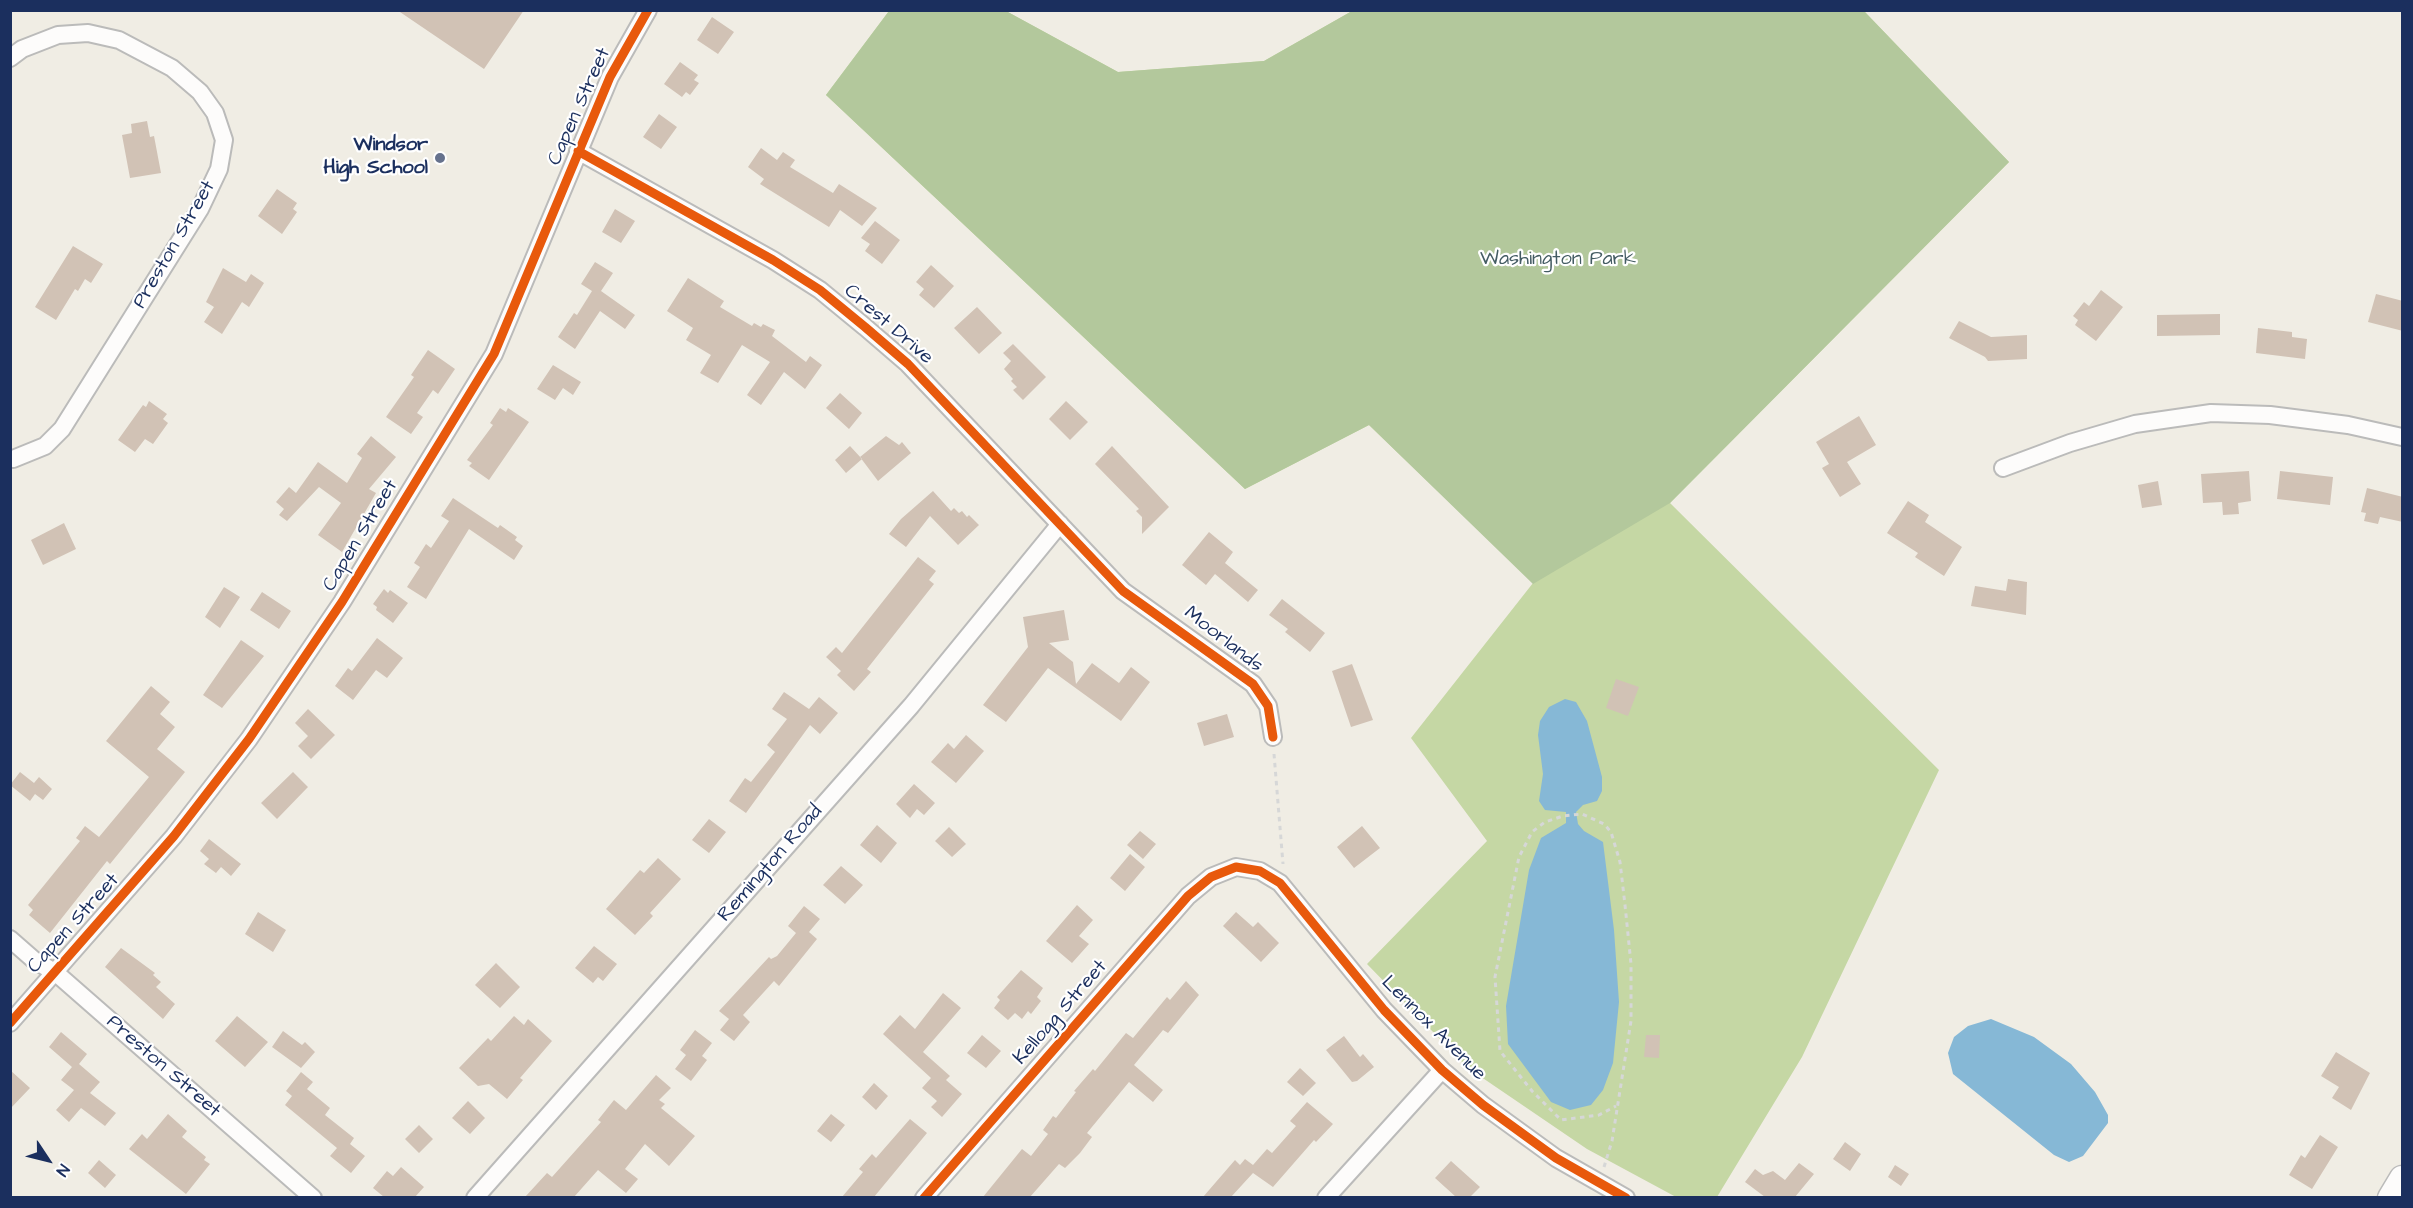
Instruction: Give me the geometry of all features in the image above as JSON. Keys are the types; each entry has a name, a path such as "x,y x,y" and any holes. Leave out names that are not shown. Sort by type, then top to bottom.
{"main road":[{"path":"2390,1197 2403,1178"}],"street":[{"name":"Capen Street","path":"10,1023 135,884 213,787 342,602 494,354 542,246 578,151 610,77 648,10"},
{"name":"Preston Street","path":"10,58 22,49 58,34 88,33 119,40 172,68 200,92 215,113 224,140 219,169 200,209 62,429 45,446 12,459"},
{"name":"Crest Drive","path":"578,151 773,260 820,290 908,364 1124,591"},
{"path":"2002,468 2070,443 2135,424 2211,413 2270,415 2348,424 2403,437"},
{"name":"Remington Road","path":"475,1197 911,706 1060,524"},
{"name":"Moorlands","path":"1124,591 1253,684 1268,706 1273,738"},
{"name":"Lennox Avenue","path":"1236,867 1260,871 1280,883 1377,1002 1442,1070 1527,1138 1598,1183 1626,1197"},
{"name":"Kellogg Street","path":"924,1197 1188,896 1211,877 1236,867"},
{"name":"Preston Street","path":"10,939 34,960 56,973 312,1197"},
{"path":"1326,1197 1442,1070"}],"path":[{"path":"1273,738 1282,849"},
{"path":"1598,1183 1612,1141 1631,1021 1631,964 1620,862 1614,839 1604,824 1581,814 1563,816 1545,822 1532,832 1520,857 1495,977 1500,1050 1532,1092 1561,1120 1599,1115 1616,1106"}],"green space":[{"name":"Washington Park","path":"889,11 1006,11 1118,72 1264,61 1352,11 1864,11 2009,162 1670,503 1939,770 1802,1057 1717,1197 1676,1197 1587,1149 1468,1068 1367,964 1487,841 1411,738 1533,583 1369,425 1245,489 826,95"},
{"name":"Washington Park","path":"889,11 1006,11 1118,72 1264,61 1352,11 1864,11 2009,162 1670,503 1533,584 1369,425 1245,489 826,95"}],"water":[{"path":"1565,699 1576,702 1587,721 1602,777 1602,791 1597,801 1583,805 1576,812 1578,824 1584,831 1603,842 1614,930 1619,1002 1613,1063 1603,1090 1591,1105 1570,1110 1551,1102 1508,1044 1506,1006 1529,870 1541,838 1566,823 1566,812 1545,810 1539,801 1543,774 1538,735 1540,721 1549,707"},
{"path":"1991,1019 2034,1037 2071,1064 2095,1092 2108,1115 2108,1123 2083,1156 2069,1162 2054,1155 1953,1074 1948,1053 1954,1037 1968,1026"}],"building":[{"path":"397,10 524,10 484,69"},
{"path":"712,17 734,32 718,54 697,40"},
{"path":"680,62 698,75 694,80 699,83 690,95 686,92 682,97 664,84"},
{"path":"659,114 677,127 661,149 643,137"},
{"path":"147,121 150,137 154,136 161,173 130,178 122,135 132,133 131,124"},
{"path":"761,148 777,160 783,152 795,160 790,167 833,193 839,184 877,208 862,226 840,210 829,227 760,184 764,179 748,167"},
{"path":"277,189 297,203 293,209 297,212 282,234 258,216"},
{"path":"615,209 635,221 621,243 602,232"},
{"path":"875,221 900,240 882,264 865,251 870,244 861,238"},
{"path":"73,246 103,264 91,283 85,279 78,291 75,289 56,320 35,307"},
{"path":"595,262 613,273 601,291 635,315 625,329 600,311 575,349 558,337 574,313 577,315 592,291 581,284"},
{"path":"931,265 954,286 934,308 919,295 924,289 916,282"},
{"path":"223,268 246,282 251,274 264,283 249,307 242,302 222,334 204,322 214,307 206,302"},
{"path":"688,278 724,301 720,307 752,326 754,323 761,327 763,324 775,330 772,336 806,362 810,356 822,365 805,389 784,372 761,405 747,395 770,362 742,345 718,383 700,373 711,355 686,340 693,328 667,311"},
{"path":"2101,290 2123,307 2096,341 2075,325 2078,320 2073,316 2084,302 2089,306"},
{"path":"2376,294 2403,301 2403,331 2368,322"},
{"path":"977,307 1002,333 979,354 954,328"},
{"path":"2220,314 2220,335 2157,336 2157,315"},
{"path":"1959,321 1991,337 2027,335 2027,359 1988,361 1985,357 1949,338"},
{"path":"2258,328 2292,332 2292,337 2307,339 2305,359 2256,353"},
{"path":"1013,344 1046,377 1023,400 1013,390 1017,387 1004,369 1011,361 1003,353"},
{"path":"428,350 455,369 438,394 433,390 417,413 423,417 411,434 386,417 414,377 411,375"},
{"path":"553,365 581,382 573,395 563,388 555,400 537,389"},
{"path":"840,393 862,413 849,429 826,408"},
{"path":"149,401 167,414 163,419 168,423 153,444 145,439 135,452 118,440 143,405 146,407"},
{"path":"1066,401 1088,422 1070,440 1049,419"},
{"path":"500,408 506,412 508,408 529,422 489,480 469,466 472,463 467,460 493,425 490,423"},
{"path":"1859,416 1876,445 1847,462 1861,484 1840,497 1822,468 1829,464 1816,442"},
{"path":"371,436 396,457 369,489 376,493 342,552 318,535 341,503 319,487 287,521 279,515 284,509 276,502 289,487 296,493 318,462 347,483 362,458 357,454"},
{"path":"886,436 899,445 902,442 911,453 878,481 860,457"},
{"path":"850,446 862,459 846,473 835,460"},
{"path":"1112,446 1169,507 1142,534 1142,517 1136,511 1139,509 1095,464"},
{"path":"2249,471 2251,501 2238,503 2239,514 2223,515 2222,502 2203,503 2201,474"},
{"path":"2280,471 2333,477 2330,505 2277,499"},
{"path":"2158,481 2162,505 2142,508 2138,485"},
{"path":"2367,488 2403,497 2403,522 2380,517 2378,524 2364,521 2366,513 2361,512"},
{"path":"933,491 951,511 954,508 959,513 962,511 979,525 958,545 930,516 906,547 889,534 901,519"},
{"path":"453,498 498,528 500,525 517,537 515,540 523,546 514,560 469,529 426,599 407,587 420,567 414,563 426,544 431,548 449,521 441,516"},
{"path":"1908,501 1929,515 1925,522 1962,547 1944,576 1915,557 1918,553 1887,533"},
{"path":"64,523 76,549 43,565 31,540"},
{"path":"1209,532 1233,552 1225,563 1258,590 1248,602 1215,574 1206,585 1182,565"},
{"path":"918,557 936,571 929,580 934,584 867,669 871,672 854,691 837,675 841,671 826,657 836,647 842,653"},
{"path":"2008,579 2027,582 2026,615 1971,606 1975,586 2006,591"},
{"path":"224,587 240,597 220,628 205,617"},
{"path":"384,589 388,593 390,590 408,603 393,623 376,610 377,607 373,604"},
{"path":"262,592 291,611 279,629 250,610"},
{"path":"1282,599 1325,633 1310,652 1285,632 1288,629 1269,615"},
{"path":"1064,610 1069,640 1049,643 1073,662 1076,684 1092,663 1119,683 1131,667 1150,682 1121,721 1048,668 1006,722 983,705 1028,647 1023,617"},
{"path":"377,638 403,658 387,678 376,670 353,700 335,686 348,668 352,671"},
{"path":"241,640 264,656 222,708 203,695"},
{"path":"1352,664 1373,720 1351,727 1332,671"},
{"path":"1616,679 1639,687 1628,716 1606,708"},
{"path":"151,686 170,702 160,714 175,727 157,749 185,772 110,864 107,861 50,933 29,915 33,910 28,905 80,841 76,838 85,826 99,837 149,777 106,741"},
{"path":"784,692 809,709 819,697 838,713 820,734 810,725 746,813 729,801 745,778 751,782 775,752 767,745 787,719 772,709"},
{"path":"308,709 335,735 311,759 298,746 308,736 295,723"},
{"path":"1227,714 1234,737 1204,746 1197,723"},
{"path":"966,735 984,751 956,783 931,762 948,743 954,749"},
{"path":"20,772 34,783 39,777 52,789 43,800 35,794 30,801 10,785"},
{"path":"293,772 308,787 277,819 261,803"},
{"path":"914,784 935,803 924,815 917,809 910,818 896,804"},
{"path":"709,819 726,832 709,853 692,840"},
{"path":"877,825 897,843 881,863 860,845"},
{"path":"1362,826 1380,848 1354,868 1337,847"},
{"path":"949,827 966,844 952,857 935,841"},
{"path":"1140,831 1156,844 1143,859 1127,845"},
{"path":"209,839 241,864 231,876 221,867 216,873 204,864 209,859 200,851"},
{"path":"1130,854 1145,867 1125,891 1110,878"},
{"path":"658,858 681,879 650,913 653,916 635,935 606,909 640,870 644,873"},
{"path":"841,866 863,885 845,904 823,885"},
{"path":"1077,905 1093,920 1079,936 1089,944 1072,963 1046,941"},
{"path":"804,906 820,919 809,932 817,939 779,986 774,981 743,1015 750,1022 734,1041 720,1030 729,1019 719,1011 769,957 771,959 777,956 796,933 788,926"},
{"path":"258,912 286,930 273,952 245,934"},
{"path":"1236,912 1253,927 1258,922 1279,943 1261,962 1223,926"},
{"path":"594,946 617,964 603,981 598,977 593,983 575,968"},
{"path":"121,948 155,973 153,975 161,982 156,987 175,1004 163,1019 105,967"},
{"path":"496,963 520,987 500,1008 475,985"},
{"path":"1021,970 1043,988 1037,997 1041,1001 1031,1014 1028,1011 1022,1019 1015,1013 1008,1020 994,1008 1000,1000 997,997"},
{"path":"1186,981 1199,995 1168,1033 1163,1030 1134,1065 1163,1090 1153,1102 1129,1082 1087,1133 1092,1137 1080,1153 1065,1168 1059,1164 1030,1197 983,1197 1022,1149 1031,1156 1048,1134 1043,1130 1053,1116 1056,1118 1076,1092 1074,1091 1093,1069 1095,1071 1126,1033 1133,1038 1167,997 1170,1000"},
{"path":"943,993 961,1008 923,1052 950,1076 946,1080 962,1094 942,1117 931,1107 937,1101 922,1088 931,1078 883,1034 900,1015 915,1029"},
{"path":"237,1016 268,1042 245,1067 215,1041"},
{"path":"514,1016 524,1025 528,1019 552,1041 520,1078 523,1080 507,1099 489,1084 478,1086 459,1068 488,1038 491,1041"},
{"path":"695,1030 712,1043 702,1056 707,1060 691,1081 675,1069 686,1055 680,1050"},
{"path":"283,1031 302,1045 305,1042 315,1052 301,1068 272,1047"},
{"path":"61,1032 87,1054 79,1064 100,1082 90,1093 116,1113 105,1126 81,1108 69,1122 56,1110 74,1090 61,1080 72,1067 49,1047"},
{"path":"982,1035 1001,1051 986,1068 967,1053"},
{"path":"1646,1035 1660,1035 1659,1058 1644,1057"},
{"path":"1344,1036 1360,1057 1363,1054 1374,1067 1357,1081 1352,1082 1326,1050"},
{"path":"2336,1052 2370,1073 2351,1110 2332,1098 2339,1087 2321,1076"},
{"path":"1300,1068 1316,1083 1303,1096 1287,1082"},
{"path":"10,1070 30,1088 10,1109"},
{"path":"301,1072 313,1082 307,1089 330,1108 325,1115 354,1138 350,1144 365,1156 351,1173 330,1156 337,1148 285,1105 292,1096 286,1091"},
{"path":"656,1075 671,1088 659,1100 665,1104 661,1108 695,1136 669,1166 645,1144 625,1169 638,1179 626,1193 598,1170 574,1197 525,1197 547,1173 552,1177 601,1122 598,1120 614,1100 626,1110"},
{"path":"874,1083 888,1096 876,1110 862,1097"},
{"path":"468,1101 485,1118 470,1134 452,1118"},
{"path":"1307,1102 1333,1124 1316,1142 1314,1140 1273,1187 1253,1173 1231,1197 1203,1197 1235,1160 1240,1165 1245,1159 1253,1165 1267,1149 1272,1153 1296,1126 1290,1121"},
{"path":"168,1114 187,1131 182,1137 206,1157 204,1160 210,1164 186,1194 129,1149 142,1134 147,1139"},
{"path":"831,1114 845,1125 831,1142 817,1131"},
{"path":"910,1119 927,1133 874,1197 842,1197 863,1172 859,1169 872,1154 876,1158"},
{"path":"419,1125 433,1139 419,1153 405,1139"},
{"path":"2320,1135 2338,1147 2312,1189 2289,1175 2301,1155 2305,1158"},
{"path":"1845,1142 1861,1154 1850,1171 1833,1159"},
{"path":"99,1160 116,1175 105,1188 88,1173"},
{"path":"1451,1161 1480,1187 1470,1197 1456,1197 1435,1178"},
{"path":"1799,1163 1814,1174 1795,1197 1765,1197 1745,1182 1755,1169 1763,1175 1773,1171 1785,1180"},
{"path":"1895,1165 1909,1174 1901,1186 1888,1177"},
{"path":"401,1167 424,1187 415,1197 384,1197 373,1188 387,1171 393,1176"}],"cycle path":[{"path":"10,1023 174,836 249,739 342,602 494,354 610,77 648,10"},
{"path":"578,151 773,260 820,290 865,327 908,364 1123,591 1253,684 1268,706 1273,737"},
{"path":"924,1198 1188,896 1211,877 1236,867 1260,871 1280,883 1384,1010 1442,1070 1483,1105 1556,1158 1626,1198"}],"place":[{"name":"Windsor High School","path":"440,158"}]}
